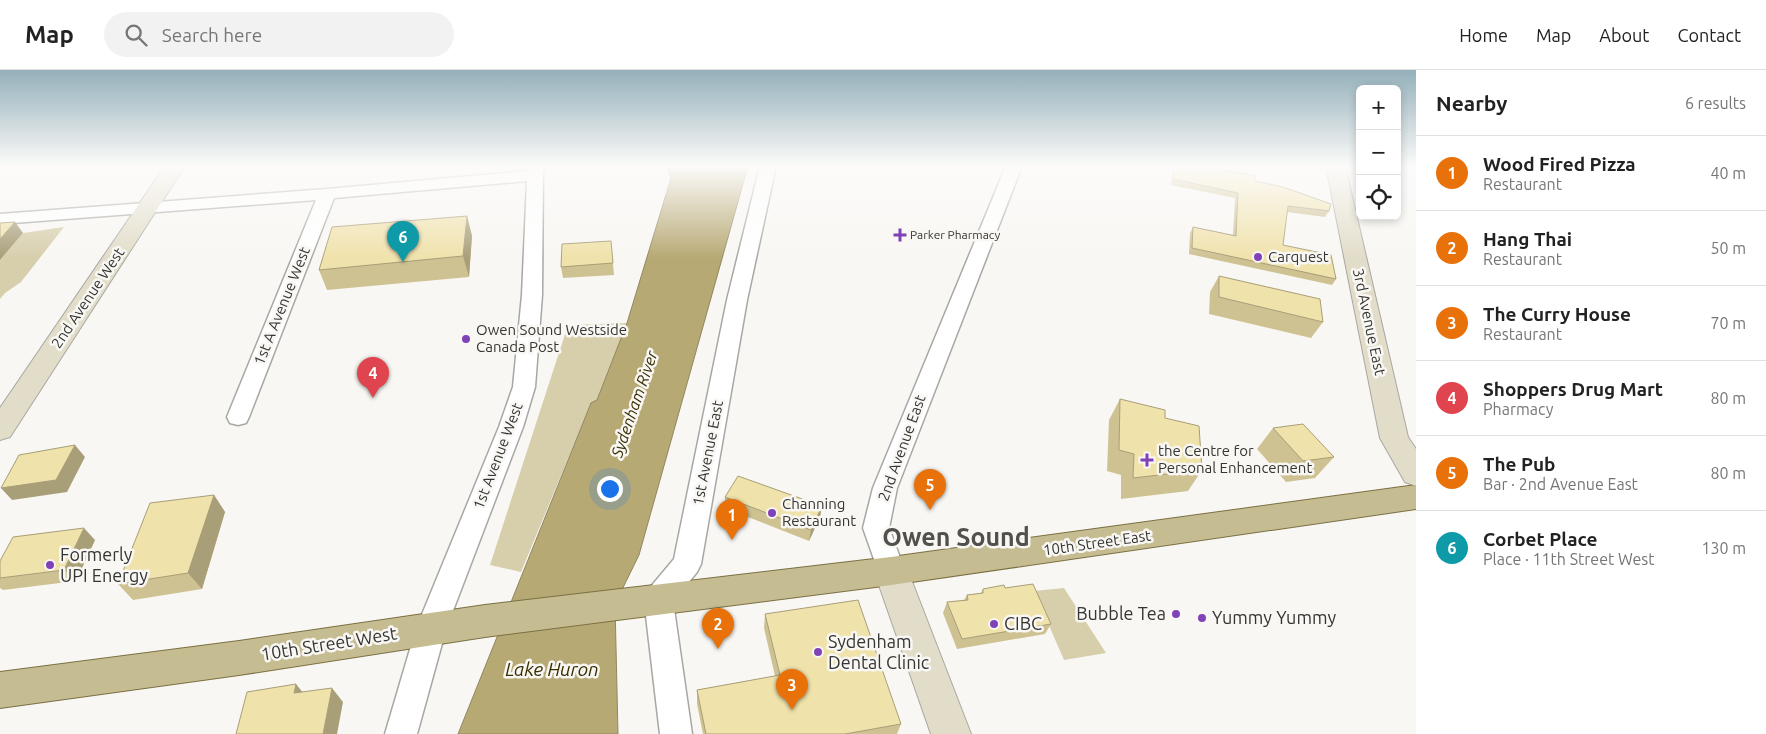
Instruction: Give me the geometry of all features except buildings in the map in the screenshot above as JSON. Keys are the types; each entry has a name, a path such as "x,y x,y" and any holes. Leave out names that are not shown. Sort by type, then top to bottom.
{"main road":[{"name":"2nd Avenue West","path":"0,430 155,197"},
{"name":"3rd Avenue East","path":"1342,197 1394,438 1416,474"},
{"name":"10th Street East","path":"658,599 891,571 1416,497"},
{"name":"2nd Avenue East","path":"891,571 951,734"},
{"name":"10th Street West","path":"0,690 485,621 658,599"}],"street":[{"path":"0,219 288,197"},
{"name":"1st A Avenue West","path":"238,417 325,197"},
{"name":"1st Avenue West","path":"401,734 431,629 511,428 524,387 532,295 534,197"},
{"name":"1st Avenue East","path":"658,599 687,564 737,300 760,197"},
{"name":"2nd Avenue East","path":"891,571 876,528 885,488 1002,197"},
{"path":"658,599 676,734"}],"shaded area":[{"path":"64,227 21,282 5,293 0,299 0,260 23,233"},
{"path":"627,323 597,400 591,403 521,572 490,565 568,325"},
{"path":"1064,588 1106,653 1064,660 1034,591"}],"water":[{"name":"Lake Huron","path":"665,197 739,197 639,555 615,604 618,734 458,734 591,403 597,400 627,323"}],"place":[{"name":"Parker Pharmacy","path":"900,235"},
{"name":"Carquest","path":"1258,257"},
{"name":"Corbet Place","path":"403,262"},
{"name":"Owen Sound Westside Canada Post","path":"466,339"},
{"name":"Shoppers Drug Mart","path":"373,398"},
{"name":"the Centre for Personal Enhancement","path":"1147,460"},
{"name":"The Pub","path":"930,510"},
{"name":"Channing Restaurant","path":"772,513"},
{"name":"Wood Fired Pizza","path":"732,540"},
{"name":"Formerly UPI Energy","path":"50,565"},
{"name":"Bubble Tea","path":"1176,614"},
{"name":"Yummy Yummy","path":"1202,618"},
{"name":"CIBC","path":"994,624"},
{"name":"Hang Thai","path":"718,649"},
{"name":"Sydenham Dental Clinic","path":"818,652"},
{"name":"The Curry House","path":"792,710"}],"district":[{"name":"Owen Sound","path":"956,537"}],"water label":[{"name":"Sydenham River","path":"634,404"}]}
